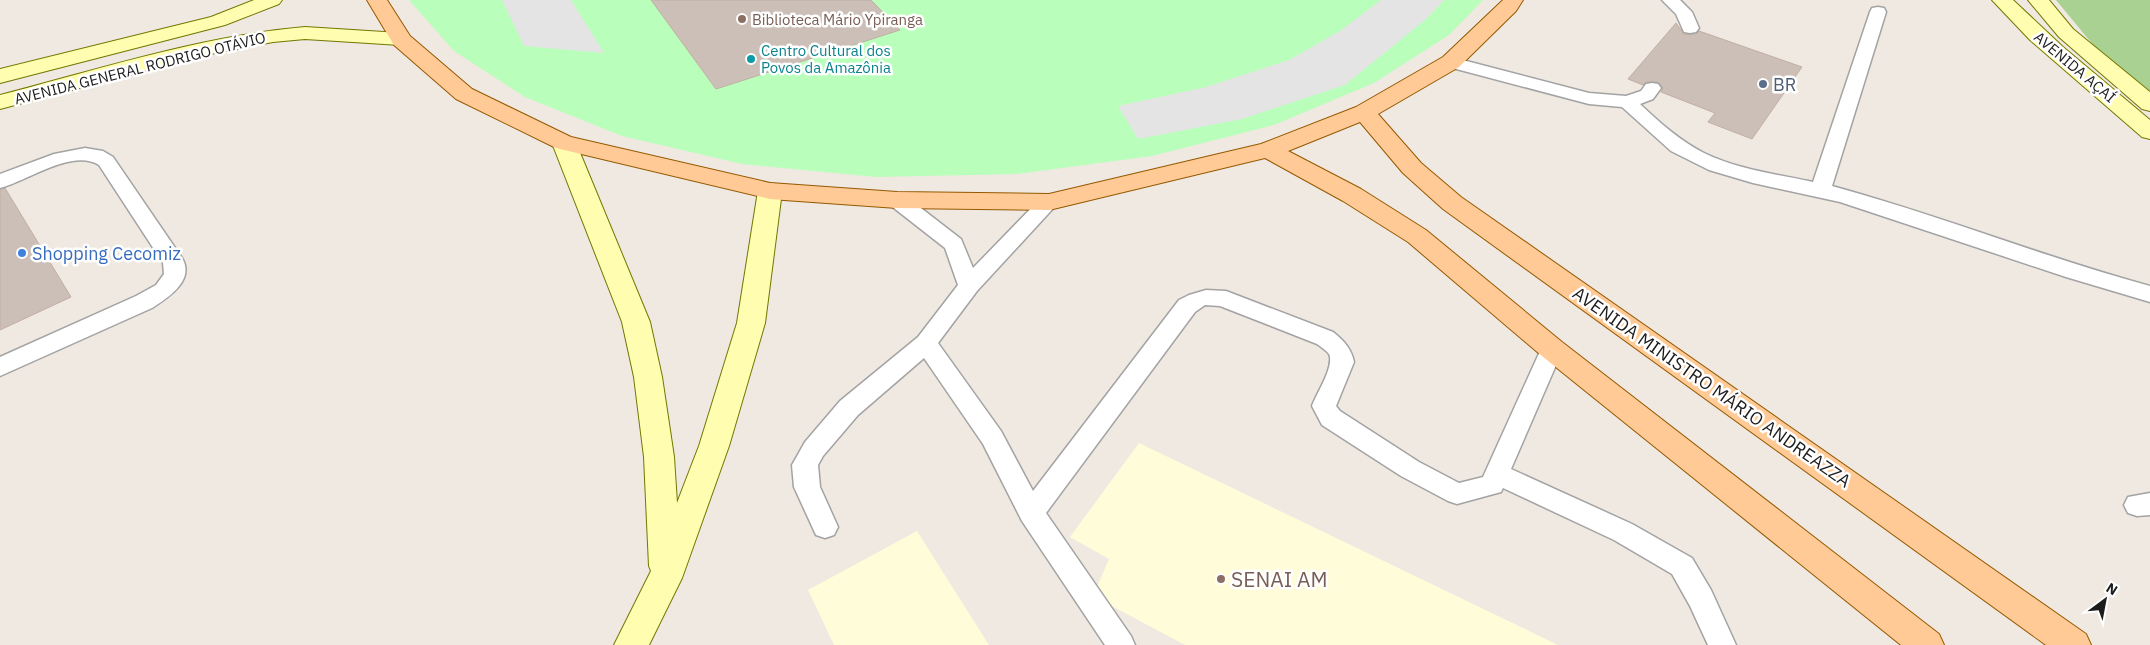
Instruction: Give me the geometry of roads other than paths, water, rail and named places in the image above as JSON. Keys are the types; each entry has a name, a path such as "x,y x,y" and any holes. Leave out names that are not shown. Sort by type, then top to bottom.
{"main road":[{"path":"377,0 400,39 464,94 564,143 770,191 897,200 1049,202 1268,150 1364,112 1451,62 1509,7 1513,0"},
{"name":"AVENIDA MINISTRO MÁRIO ANDREAZZA","path":"1364,112 1412,168 1452,203 2074,645"},
{"path":"1268,150 1352,194 1417,236 1552,349 1927,645"}],"street":[{"name":"AVENIDA GENERAL RODRIGO OTÁVIO","path":"0,76 218,21 272,0"},
{"name":"AVENIDA AÇAÍ","path":"2002,0 2035,35 2107,93 2150,132"},
{"name":"AVENIDA AÇAÍ","path":"2038,0 2066,32 2150,104"},
{"name":"AVENIDA GENERAL RODRIGO OTÁVIO","path":"0,102 204,50 273,36 305,33 400,39"},
{"path":"564,143 636,322 648,377 659,457 666,578"},
{"path":"631,645 666,578 714,446 751,323 770,191"}],"lane":[{"path":"1670,0 1684,12 1690,28"},
{"path":"1822,190 1878,12"},
{"path":"1451,62 1589,98 1627,102 1647,95 1652,88"},
{"path":"1627,102 1661,135 1698,158 1745,176 1822,190 1883,208 2053,266 2150,294"},
{"path":"0,182 55,160 76,154 95,155 106,161 174,263 175,275 164,290 144,302 0,367"},
{"path":"897,200 954,244 969,286"},
{"path":"825,527 807,487 805,465 814,449 849,408 926,343 969,286 1049,202"},
{"path":"1031,513 1187,306 1198,298 1212,296 1226,299 1316,335 1337,346 1344,358 1342,369 1327,394 1324,406 1331,418 1401,464 1457,494 1492,485 1552,349"},
{"path":"926,343 992,438 1031,513 1121,645"},
{"path":"1497,474 1622,532 1682,566 1701,598 1722,645"}],"place":[{"name":"Biblioteca Mário Ypiranga","path":"742,19"},
{"name":"Centro Cultural dos Povos da Amazônia","path":"751,59"},
{"name":"BR","path":"1763,84"},
{"name":"Shopping Cecomiz","path":"22,253"},
{"name":"SENAI AM","path":"1221,579"}]}
